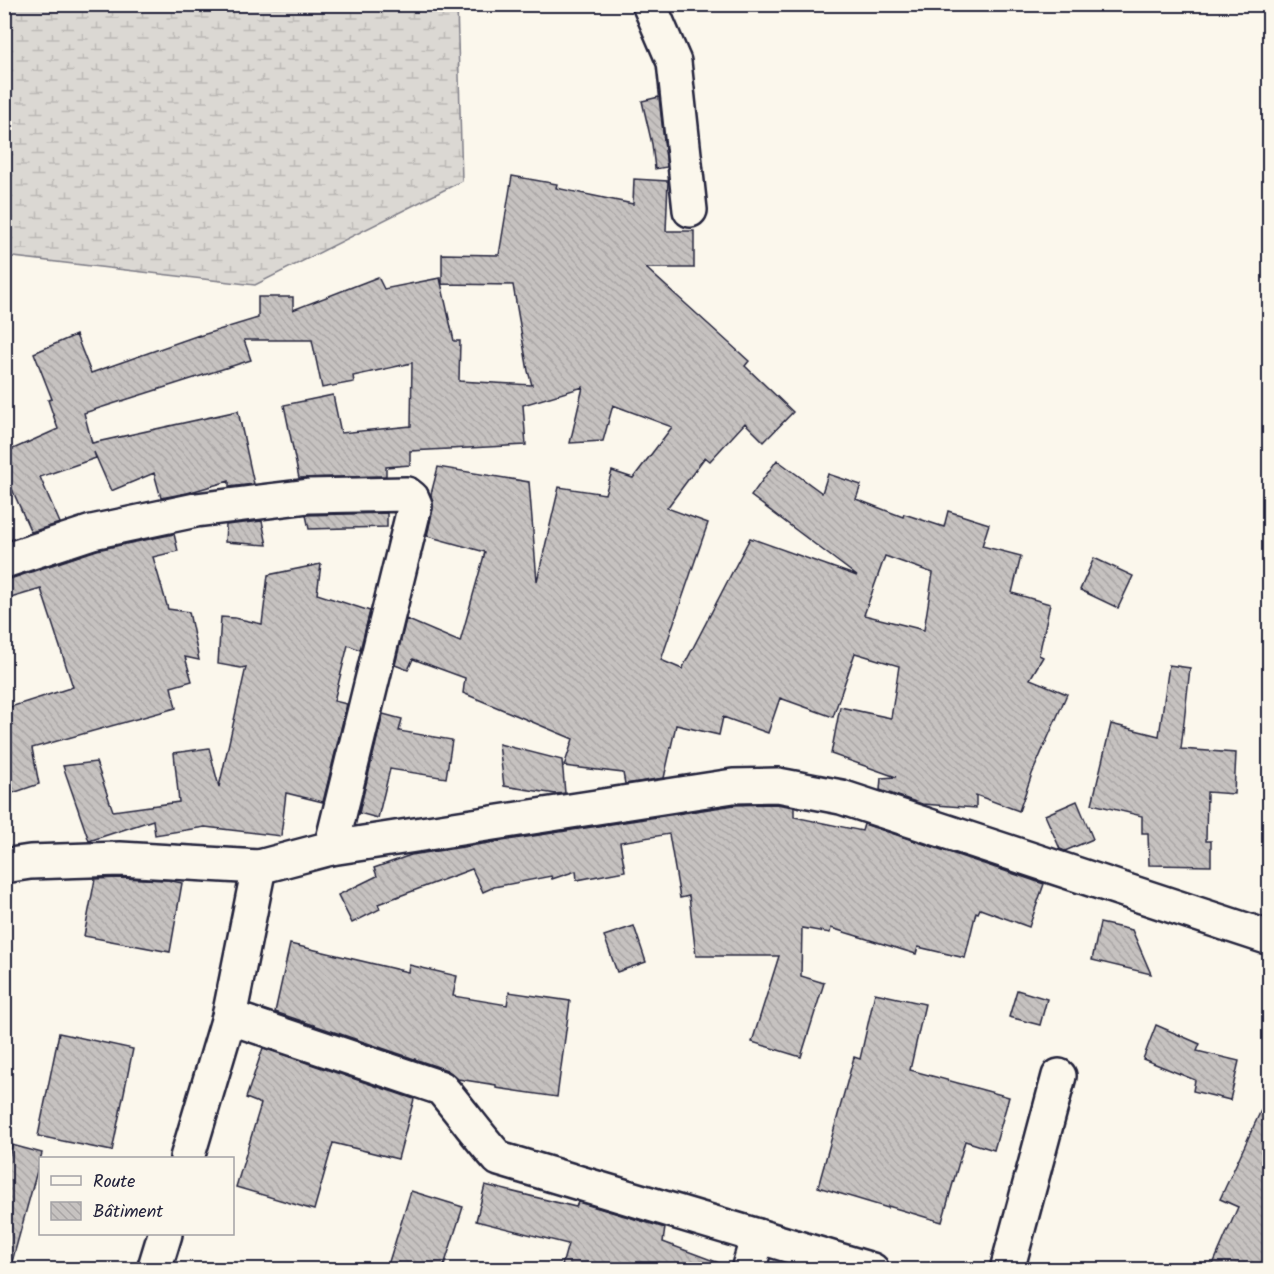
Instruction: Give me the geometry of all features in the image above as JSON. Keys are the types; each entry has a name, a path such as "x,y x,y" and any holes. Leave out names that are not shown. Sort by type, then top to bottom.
{"street":[{"path":"648,4 674,62 690,210"},
{"path":"4,561 92,532 196,510 309,496 407,494 412,498 415,506 331,848"},
{"path":"4,866 30,862 120,859 259,867 331,848 722,787 777,785 842,797 1269,938"},
{"path":"187,1157 229,1017 259,867"},
{"path":"229,1017 441,1088 499,1159 872,1269"},
{"path":"1007,1269 1059,1076"},
{"path":"154,1269 164,1235"},
{"path":"748,1269 758,1236"}],"green space":[{"path":"5,4 457,5 462,181 255,285 5,256"}],"building":[{"path":"659,97 667,167 655,169 642,101"},
{"path":"512,176 557,184 556,188 633,204 634,179 668,181 666,231 694,231 694,268 646,268 749,361 745,366 793,412 764,442 745,423 710,461 705,457 667,508 708,523 661,660 682,669 750,538 857,576 751,496 777,460 822,493 828,474 861,485 856,499 903,517 904,514 944,527 948,511 989,524 982,546 1021,556 1012,593 1050,604 1039,655 1043,657 1030,679 1067,694 1032,774 1019,811 976,795 976,808 922,804 880,790 881,778 896,777 831,754 840,707 891,718 899,666 855,653 833,717 780,698 768,733 723,717 719,735 676,725 664,778 625,784 623,773 564,766 573,739 463,693 465,678 413,659 408,670 395,665 406,619 460,642 485,552 427,536 433,509 431,494 438,467 529,482 537,581 559,487 605,494 612,471 633,478 672,427 613,405 603,441 570,443 583,387 523,405 526,445 410,451 410,465 386,467 386,476 299,478 284,405 333,395 341,433 411,426 412,363 353,376 354,382 322,388 312,340 244,340 251,360 84,413 92,443 238,411 254,484 229,487 229,481 161,498 154,473 111,491 94,452 96,458 40,477 60,523 31,532 4,471 4,453 58,429 48,400 52,399 34,353 76,335 91,373 199,335 258,318 258,297 293,297 293,310 378,277 384,289 440,278 454,341 460,341 459,381 532,385 513,285 442,284 442,254 499,255","holes":["885,556 933,573 924,630 864,615"]},
{"path":"387,513 387,527 309,529 306,515"},
{"path":"262,521 267,545 225,542 226,525"},
{"path":"174,534 178,551 153,557 168,609 189,612 199,660 185,657 192,681 171,687 176,708 32,748 39,784 4,796 4,709 73,687 41,589 4,600 4,579 97,550"},
{"path":"1094,558 1133,576 1118,608 1080,590"},
{"path":"321,564 317,594 370,611 360,650 348,645 334,701 347,704 323,802 286,793 281,836 205,827 155,835 153,820 89,841 63,766 96,762 113,811 179,802 174,753 209,748 219,787 246,667 218,664 221,617 262,624 268,575"},
{"path":"1169,665 1190,668 1181,749 1236,753 1234,794 1207,792 1206,841 1211,841 1211,866 1149,865 1148,833 1142,833 1142,816 1092,804 1111,724 1159,736"},
{"path":"383,714 402,719 399,731 452,740 446,778 390,769 378,818 359,813"},
{"path":"499,744 562,760 565,793 556,794 504,786"},
{"path":"1077,801 1093,839 1065,851 1060,849 1045,815"},
{"path":"776,804 794,807 794,817 862,831 864,824 1044,884 1029,927 980,909 978,913 976,912 965,958 918,947 916,954 831,928 830,933 802,928 801,976 824,983 801,1057 752,1042 779,956 696,956 689,896 680,898 669,834 620,842 625,871 577,880 576,871 552,879 551,876 494,887 483,892 472,869 378,904 380,909 352,923 338,895 377,876 374,868 411,855 735,805"},
{"path":"120,878 182,883 170,952 84,936 95,879"},
{"path":"1100,923 1132,930 1151,974 1092,960"},
{"path":"634,926 646,962 617,972 604,936"},
{"path":"290,944 408,972 409,965 457,976 453,996 507,1005 509,992 570,1001 557,1097 496,1088 496,1085 458,1079 447,1070 275,1012"},
{"path":"1017,990 1047,999 1040,1025 1009,1017"},
{"path":"875,993 925,1004 910,1070 1009,1097 994,1150 965,1141 942,1222 818,1187 854,1057 860,1059"},
{"path":"1156,1025 1200,1044 1197,1051 1239,1061 1230,1100 1193,1091 1195,1080 1143,1059"},
{"path":"59,1033 133,1049 112,1151 38,1136"},
{"path":"263,1048 414,1099 398,1159 333,1143 314,1210 236,1187 261,1104 246,1098"},
{"path":"1269,1093 1269,1269 1211,1269 1238,1207 1220,1199"},
{"path":"12,1145 42,1153 39,1157 12,1262 4,1261 4,1174"},
{"path":"485,1185 576,1207 578,1202 665,1228 663,1242 730,1267 730,1269 561,1269 568,1244 476,1221"},
{"path":"411,1191 463,1207 443,1269 404,1269 388,1265"}]}
